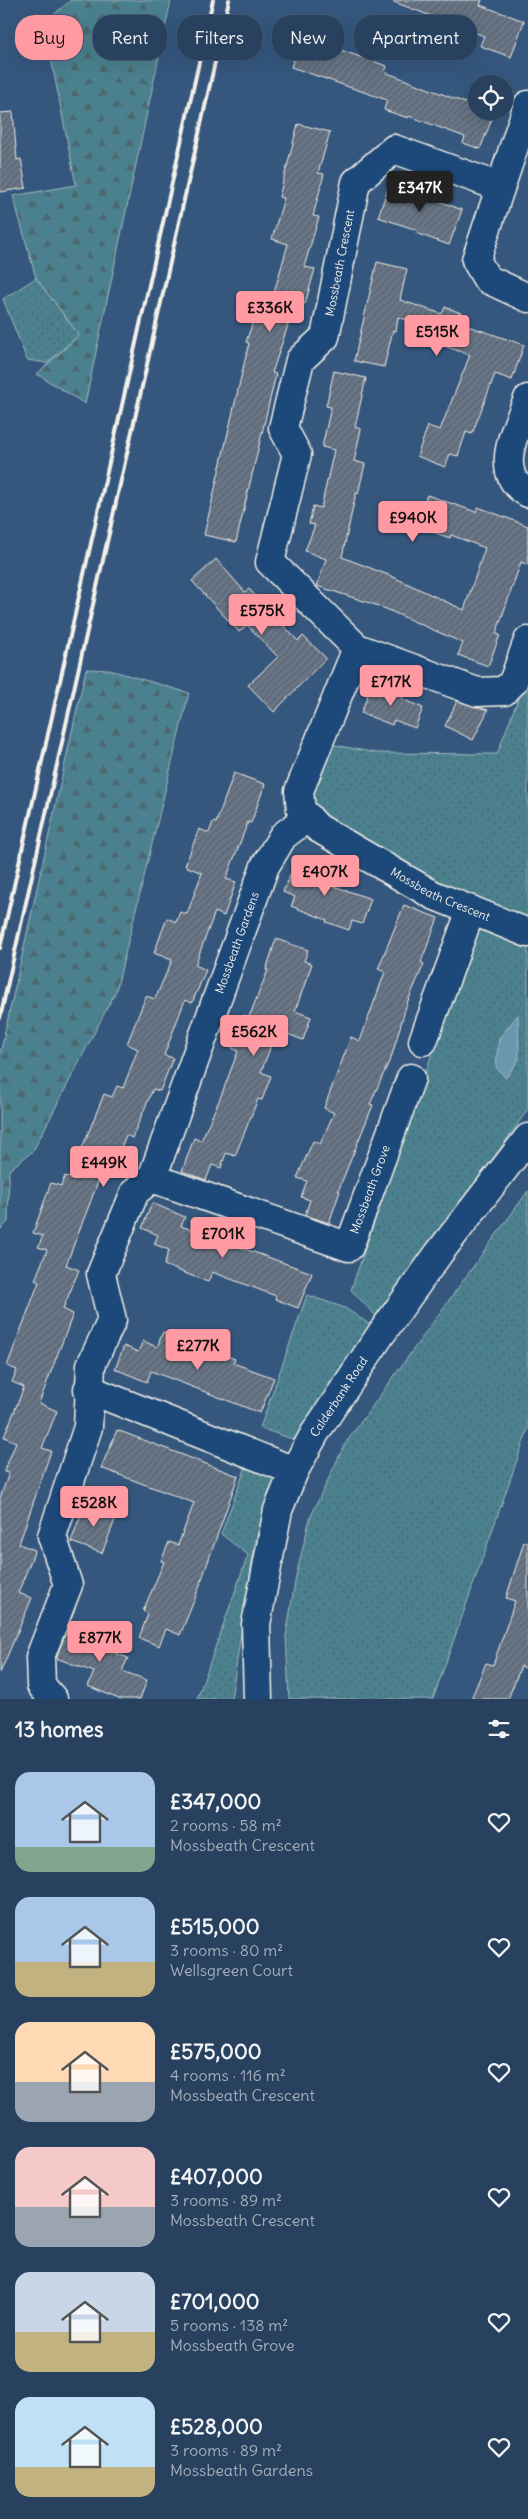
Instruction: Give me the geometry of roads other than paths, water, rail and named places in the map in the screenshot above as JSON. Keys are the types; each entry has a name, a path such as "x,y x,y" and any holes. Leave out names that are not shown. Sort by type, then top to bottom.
{"street":[{"path":"528,105 476,260 487,279 528,298"},
{"name":"Mossbeath Crescent","path":"500,187 394,149 356,182 325,337 300,360 283,428 297,454 270,562 357,648 299,791 301,810 318,828 433,895 528,933"},
{"path":"528,399 509,452 509,469 519,488 528,493"},
{"path":"357,648 477,692 504,691 512,682 528,640"},
{"name":"Mossbeath Gardens","path":"52,1699 41,1685 40,1657 68,1585 52,1536 88,1427 88,1389 91,1365 112,1320 102,1274 136,1192 152,1178 265,866 282,836 308,817"},
{"path":"423,1041 470,910"},
{"name":"Mossbeath Grove","path":"152,1178 349,1246 411,1078"},
{"name":"Calderbank Road","path":"258,1699 256,1624 278,1510 294,1471 315,1434 382,1334 439,1253 528,1138"},
{"path":"88,1389 294,1471"}],"water":[{"path":"518,1015 519,1059 506,1078 496,1067 499,1038"}],"railway":[{"path":"0,948 213,0"},
{"path":"0,1018 229,0"}]}
